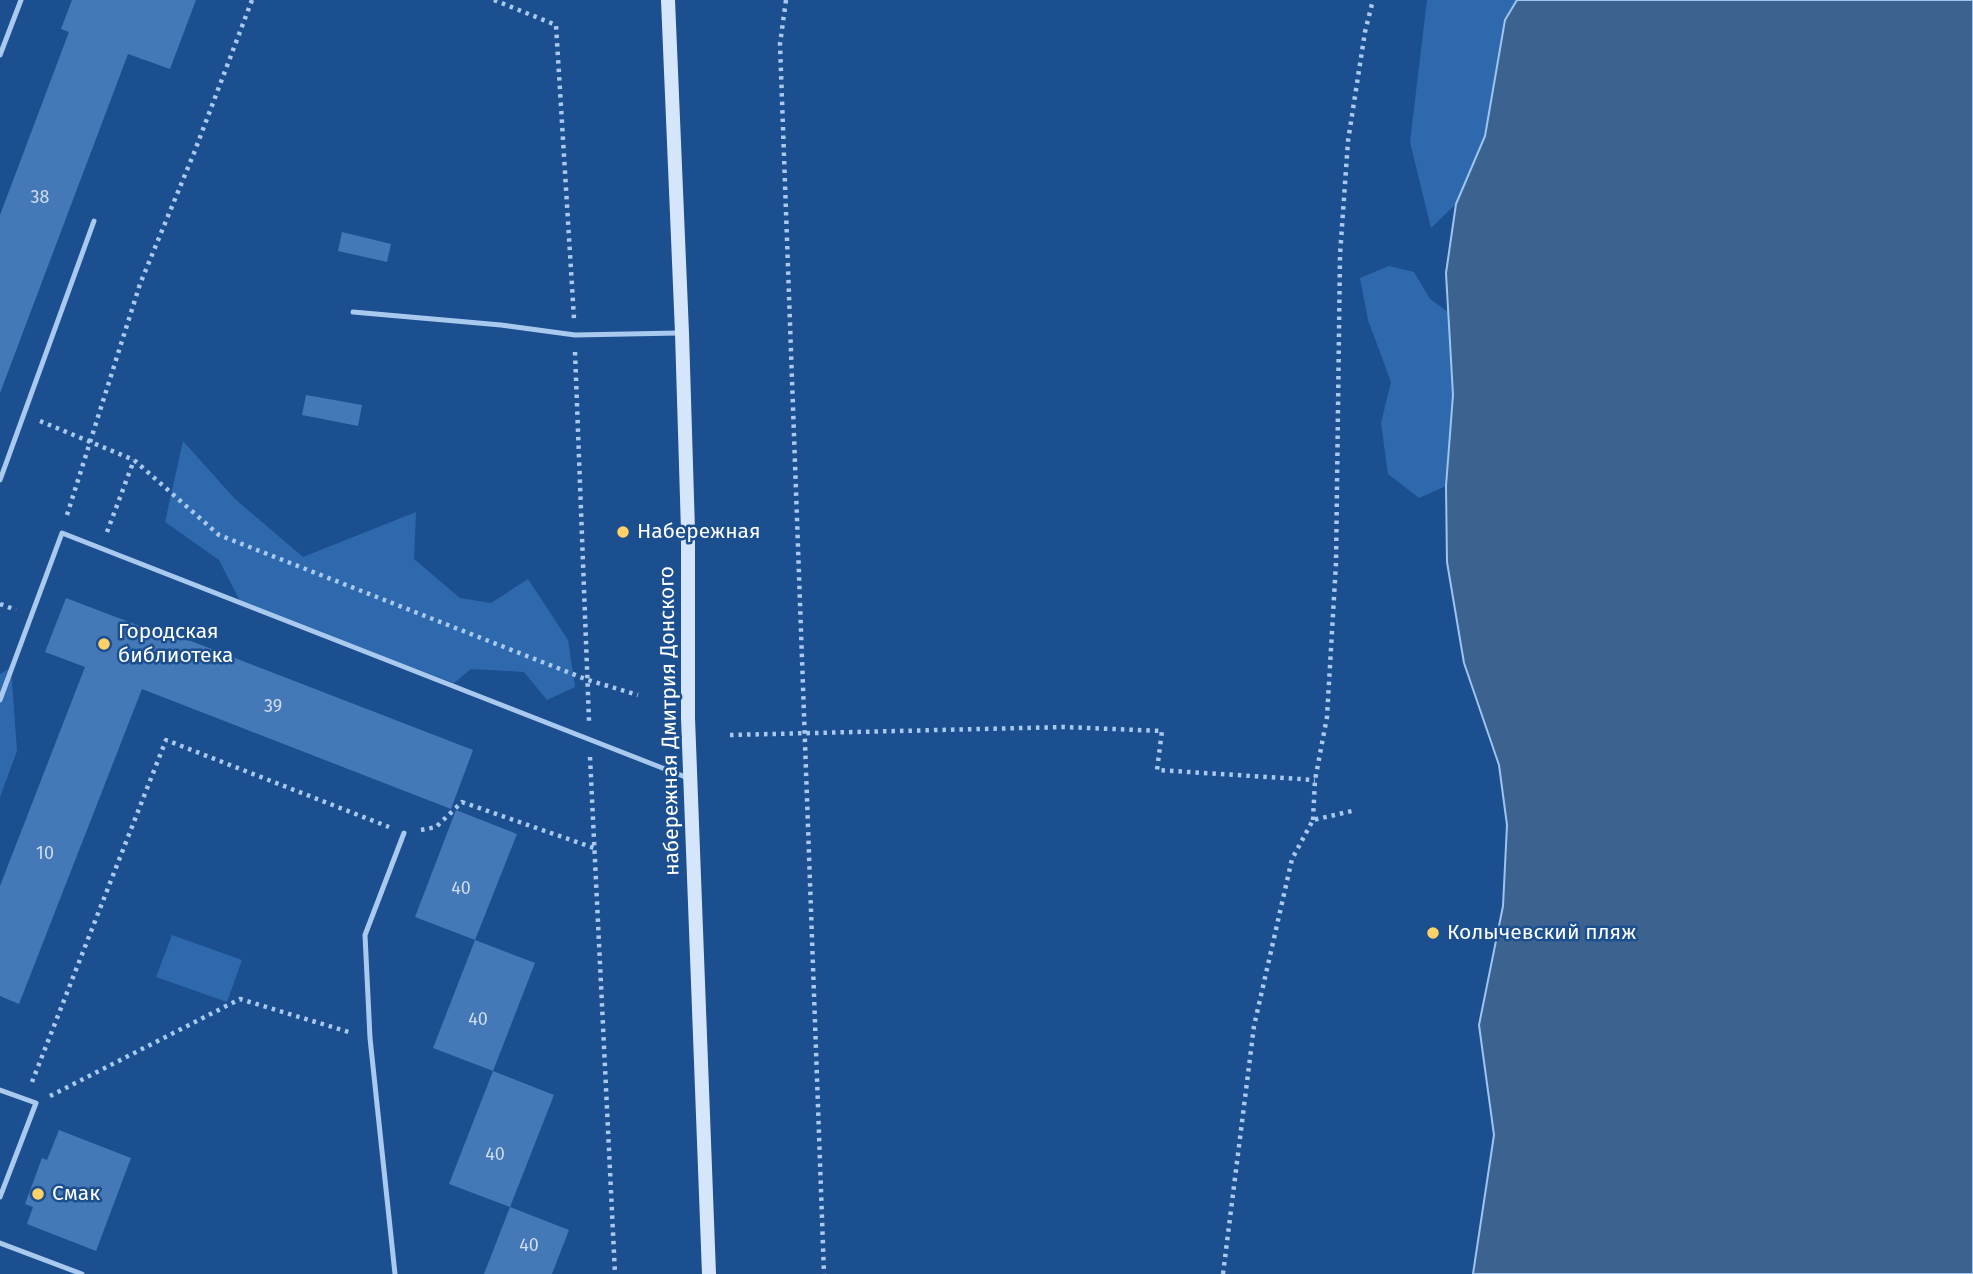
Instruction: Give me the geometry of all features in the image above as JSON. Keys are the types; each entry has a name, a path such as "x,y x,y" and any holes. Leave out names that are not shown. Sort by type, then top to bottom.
{"street":[{"name":"набережная Дмитрия Донского","path":"668,0 682,333 688,531 688,718 709,1274"}],"lane":[{"path":"0,55 21,0"},
{"path":"0,480 94,221"},
{"path":"353,312 501,325 575,335 682,333"},
{"path":"0,699 62,533 691,779"},
{"path":"395,1274 370,1038 365,935 404,833"},
{"path":"0,1090 36,1103 0,1197"},
{"path":"0,1243 82,1274"}],"path":[{"path":"62,533 140,284 253,0"},
{"path":"494,0 556,25 575,335 589,739 615,1274"},
{"path":"786,0 780,44 824,1274"},
{"path":"1223,1274 1254,1026 1292,859 1313,820 1315,780 1327,717 1336,563 1340,255 1348,141 1365,32 1373,0"},
{"path":"24,415 134,460 219,535 589,680 638,695"},
{"path":"101,548 134,460"},
{"path":"730,735 1064,727 1162,731 1157,770 1315,780"},
{"path":"25,1099 166,740 404,833 436,827 462,802 594,848"},
{"path":"1313,820 1352,811"},
{"path":"36,1103 240,999 346,1032"}],"shaded area":[{"path":"1427,0 1517,0 1505,20 1485,136 1456,204 1431,228 1410,142"},
{"path":"1517,0 1973,0 1973,1274 1473,1274 1494,1135 1479,1025 1503,906 1507,825 1499,765 1464,663 1447,562 1446,486 1453,395 1446,273 1456,204 1485,136 1505,20"},
{"path":"1389,266 1414,272 1430,299 1448,312 1453,395 1446,486 1419,498 1388,474 1381,423 1391,382 1368,320 1360,278"},
{"path":"183,441 235,499 303,557 416,512 414,559 460,598 491,603 528,579 568,640 575,687 547,700 524,672 471,669 454,683 242,605 219,560 165,522"},
{"path":"11,668 17,751 0,797 0,674"},
{"path":"172,935 242,960 227,1002 156,977"}],"building":[{"path":"72,0 196,0 170,69 128,54 0,393 0,215 69,32 61,29"},
{"path":"342,232 391,244 387,262 338,251"},
{"path":"306,395 362,405 358,426 302,415"},
{"path":"66,598 163,635 165,631 473,750 451,809 142,689 19,1004 0,996 0,886 85,667 45,652"},
{"path":"456,810 517,834 475,940 415,917"},
{"path":"475,940 535,963 493,1071 433,1048"},
{"path":"493,1071 554,1095 510,1207 449,1184"},
{"path":"59,1130 131,1158 96,1251 27,1224 33,1207 25,1204 42,1158 47,1160"},
{"path":"510,1207 569,1230 552,1274 484,1274"}],"place":[{"name":"Набережная","path":"623,532"},
{"name":"Городская библиотека","path":"104,644"},
{"name":"Колычевский пляж","path":"1433,933"},
{"name":"Смак","path":"38,1194"}]}
